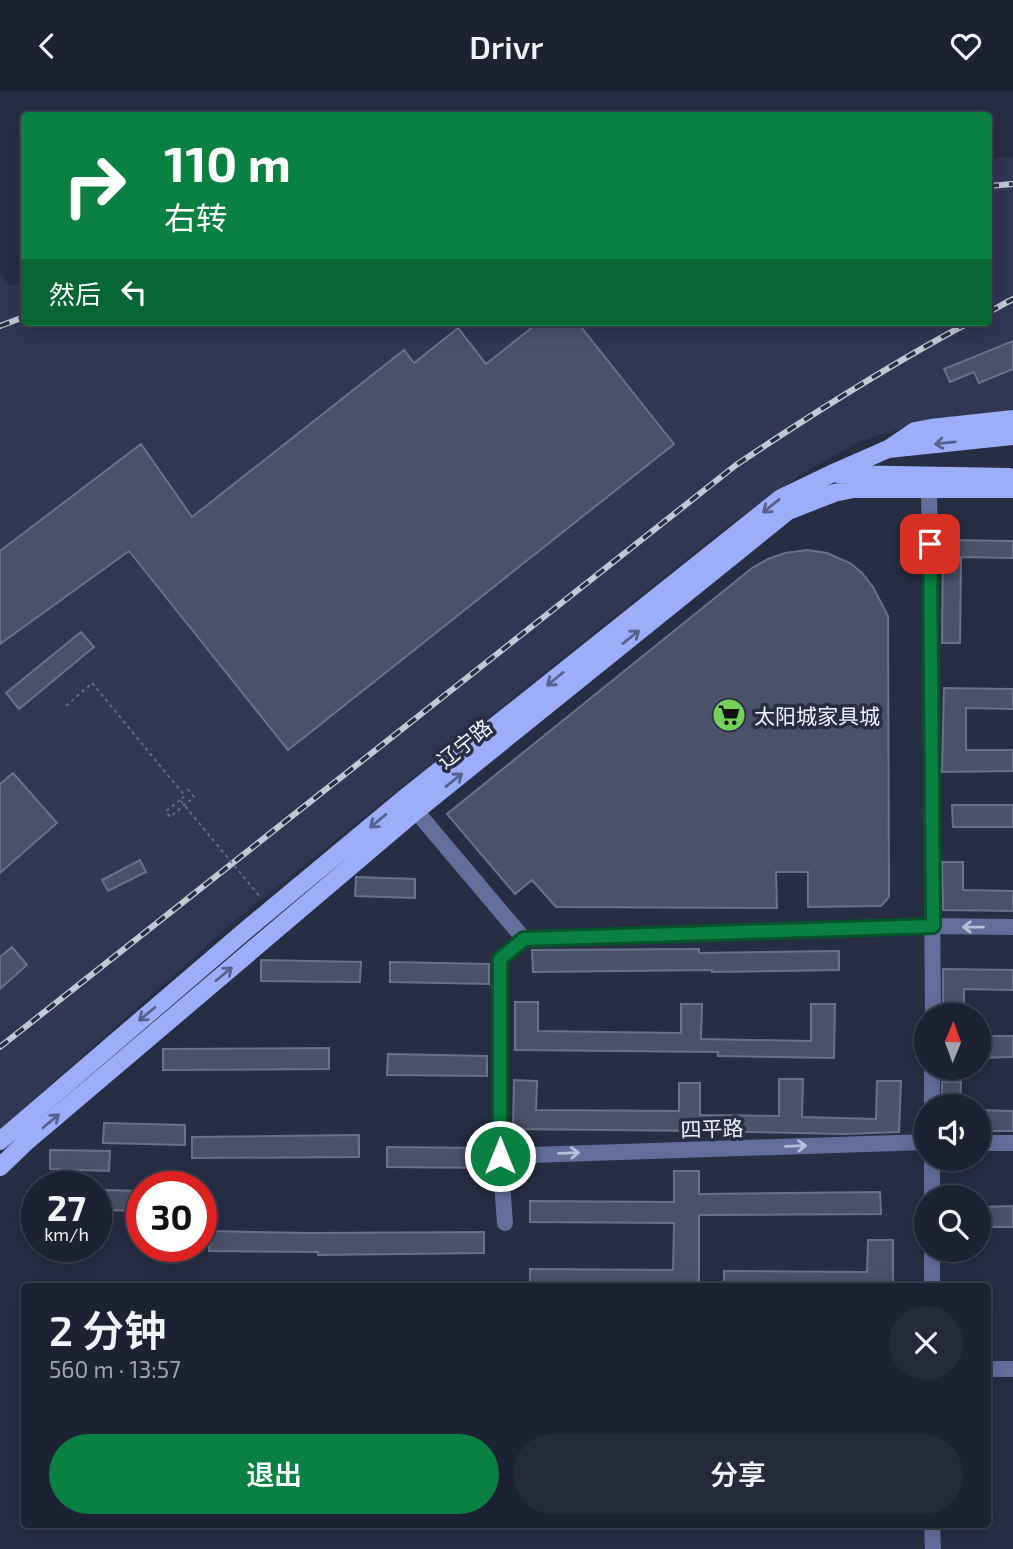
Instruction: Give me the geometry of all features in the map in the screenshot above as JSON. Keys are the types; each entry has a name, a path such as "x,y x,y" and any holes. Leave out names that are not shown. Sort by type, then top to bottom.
{"main road":[{"path":"831,474 888,449 915,431 1013,419"},
{"path":"888,449 1013,436"},
{"name":"辽宁路","path":"0,1141 406,797 781,498 831,474 1013,489"},
{"name":"辽宁路","path":"0,1167 416,811 789,511 834,493 853,489 1013,477"}],"street":[{"path":"929,482 933,1003"},
{"path":"416,811 524,939"},
{"path":"505,1223 500,1156 500,959 524,939 933,926 1013,927"},
{"name":"四平路","path":"500,1156 914,1142"},
{"path":"991,1143 1013,1143"},
{"path":"932,1262 932,1283"},
{"path":"991,1369 1013,1369"},
{"path":"932,1528 933,1549"}],"path":[{"path":"66,706 92,683 184,796 166,811 170,817 194,797 186,787"},
{"path":"180,800 261,898"}],"shaded area":[{"path":"992,157 1013,158 1013,409 919,423 859,442 808,470 730,524 243,914 0,1129 0,274 10,286 21,284 21,326 992,326"}],"building":[{"path":"534,326 580,326 674,444 288,750 129,551 0,644 0,551 141,444 192,517 404,350 414,363 458,328 486,364"},
{"path":"1013,341 1013,369 979,383 974,372 950,382 944,369"},
{"path":"943,540 1013,541 1013,558 961,557 960,643 942,643"},
{"name":"太阳城家具城","path":"807,550 827,553 850,563 873,587 888,616 889,897 881,906 808,907 808,872 776,872 777,908 556,907 532,880 515,894 447,814 752,568 785,553"},
{"path":"81,632 94,647 19,709 6,693"},
{"path":"944,688 1013,689 1013,709 966,708 966,750 1013,750 1013,771 942,772"},
{"path":"13,773 57,823 0,873 0,784"},
{"path":"952,805 1013,805 1013,827 953,827"},
{"path":"140,860 146,872 108,891 102,880"},
{"path":"942,862 963,862 963,890 1013,891 1013,911 943,910"},
{"path":"356,877 415,879 415,898 355,896"},
{"path":"12,947 27,965 0,989 0,957"},
{"path":"699,949 699,953 839,951 839,970 533,972 532,950"},
{"path":"261,960 361,962 360,982 261,981"},
{"path":"390,962 489,964 489,984 390,982"},
{"path":"943,969 1013,970 1013,990 964,989 964,1003 943,1003"},
{"path":"515,1002 538,1002 538,1031 681,1033 681,1004 702,1004 701,1039 811,1041 811,1004 835,1004 834,1058 718,1056 718,1052 515,1050"},
{"path":"991,1036 1013,1036 1013,1057 991,1058"},
{"path":"329,1048 329,1069 163,1070 163,1049"},
{"path":"388,1054 487,1056 487,1076 387,1075"},
{"path":"779,1079 803,1079 802,1117 876,1119 877,1081 901,1081 899,1132 844,1134 513,1129 514,1080 537,1081 536,1110 679,1111 679,1083 700,1083 700,1115 779,1116"},
{"path":"942,1082 961,1082 960,1094 942,1094"},
{"path":"991,1110 1013,1111 1013,1131 991,1131"},
{"path":"104,1123 185,1125 185,1145 103,1143"},
{"path":"359,1135 359,1157 192,1158 192,1137"},
{"path":"387,1147 487,1148 486,1168 387,1167"},
{"path":"50,1150 110,1151 109,1171 50,1169"},
{"path":"674,1171 699,1171 699,1194 880,1192 881,1214 699,1215 699,1283 530,1283 530,1269 673,1270 674,1223 530,1222 530,1201 674,1202"},
{"path":"112,1190 126,1191 126,1211 112,1210"},
{"path":"1013,1206 1013,1227 991,1227 991,1207"},
{"path":"217,1231 484,1232 484,1253 318,1255 318,1252 217,1251"},
{"path":"868,1240 893,1240 893,1283 724,1283 724,1271 867,1272"}],"railway":[{"path":"992,186 1013,184"},
{"path":"992,310 1013,299"},
{"path":"0,326 21,318"},
{"path":"0,1047 736,465 851,391 963,326"}],"place":[{"name":"太阳城家具城","path":"729,715"}],"route":[{"path":"500,1156 500,959 524,939 933,926 930,544"}]}
